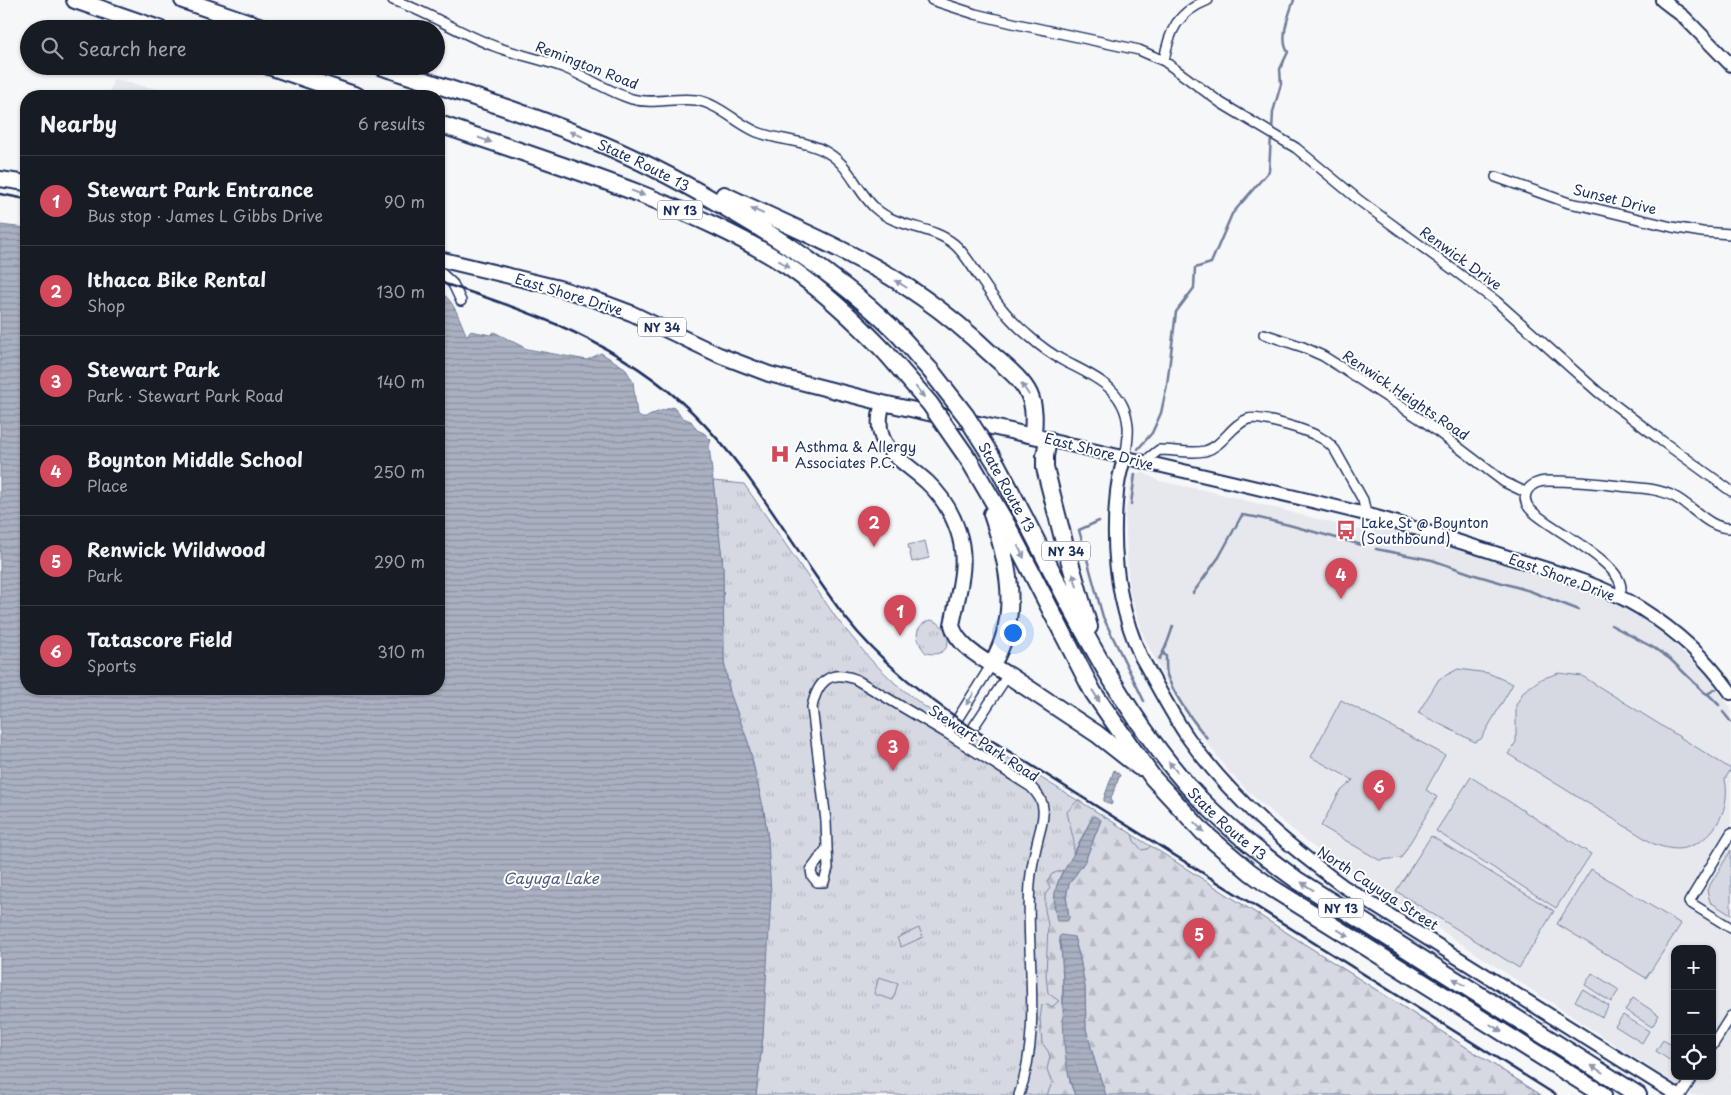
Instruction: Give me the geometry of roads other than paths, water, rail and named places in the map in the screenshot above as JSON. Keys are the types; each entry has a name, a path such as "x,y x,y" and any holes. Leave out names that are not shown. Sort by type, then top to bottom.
{"highway":[{"path":"74,0 133,20"},
{"path":"183,0 241,20"},
{"path":"295,75 339,90"},
{"name":"State Route 13","path":"407,75 522,113 605,145 653,167 719,203 805,256 841,283 891,327 931,371 966,416 997,465 1099,660 1139,722 1172,766 1205,804 1251,846 1332,903 1638,1095"},
{"name":"State Route 13","path":"445,126 613,183 678,209 744,240 786,266 813,286 861,327 888,355 954,435 1007,524 1093,692 1153,778 1203,832 1272,888 1603,1095"},
{"path":"653,167 694,181 852,255 921,296 974,338 1023,385 1032,405 1040,438"},
{"name":"NY 34","path":"1040,438 1045,456 1045,468 1099,660"},
{"path":"980,479 1004,550 1011,588 1011,602 1006,634 992,664"},
{"path":"1008,674 1097,734 1153,778"}],"main road":[{"path":"0,179 20,182"},
{"name":"East Shore Drive","path":"445,260 558,288 599,301 631,313 748,367 816,387 1040,438"},
{"path":"882,403 879,414 879,426 883,441 894,455 935,491 948,511 958,532 963,568 962,582 952,625 957,639 1008,674"}],"street":[{"name":"Remington Road","path":"393,0 413,7 439,20"},
{"name":"Renwick Drive","path":"932,0 976,14 1139,50 1164,61 1221,103 1296,148 1360,201 1496,301 1598,392 1731,491"},
{"path":"1164,61 1169,40 1179,19 1191,8 1208,0"},
{"path":"1662,0 1684,17 1731,65"},
{"name":"Remington Road","path":"445,23 495,47 566,68 628,98 647,101 695,100 706,102 767,136 815,146 826,152 842,164 867,199 885,216 910,227 943,236 958,248 1006,314 1041,347 1104,382 1116,393 1122,402 1128,425 1125,458"},
{"name":"Sunset Drive","path":"1496,177 1584,206 1672,227 1731,234"},
{"path":"445,277 453,284 461,301"},
{"name":"Renwick Heights Road","path":"1264,334 1303,347 1342,368 1425,422 1504,482 1525,492"},
{"path":"1149,463 1153,454 1159,450 1203,451 1213,448 1236,426 1247,419 1265,419 1315,435 1329,443 1335,450 1363,500 1366,514"},
{"name":"East Shore Drive","path":"1040,438 1366,514 1540,567 1594,586 1619,596 1640,608 1680,638 1706,663 1731,693"},
{"name":"North Cayuga Street","path":"1125,458 1120,469 1117,490 1115,549 1125,611 1141,657 1189,739 1218,774 1272,830 1306,859 1344,886 1677,1095"},
{"path":"1619,596 1620,584 1614,574 1588,549 1532,511 1525,500 1525,492 1530,486 1541,481 1578,482 1653,489 1680,500 1717,526 1731,528"},
{"path":"948,734 992,664"},
{"path":"962,744 1008,674"},
{"name":"Stewart Park Road","path":"827,848 826,821 812,707 814,694 828,679 840,675 855,679 948,734 1031,787 1040,797 1044,809 1030,883 1032,997 1030,1045 1025,1078 1019,1095"},
{"path":"1731,834 1689,902 1731,928"},
{"path":"1716,1040 1731,1016"},
{"path":"1681,1095 1690,1080"}],"water":[{"name":"Cayuga Lake","path":"0,225 20,227 20,695 445,695 445,296 453,305 467,336 470,331 491,335 494,332 527,349 587,360 601,353 625,368 633,382 637,415 646,418 673,407 683,418 691,421 697,430 704,433 711,440 709,446 723,567 724,662 730,693 748,742 764,811 768,839 771,895 763,1036 756,1095 0,1095"},
{"path":"1114,770 1120,775 1111,798 1111,805 1104,801 1104,798"},
{"path":"1094,816 1101,820 1085,861 1069,884 1066,896 1069,918 1067,921 1057,921 1054,899 1058,882"},
{"path":"1061,935 1074,937 1085,987 1086,1029 1106,1095 1075,1095 1069,1076 1065,1057 1062,956 1059,937"}],"waterway":[{"path":"1272,131 1273,112 1281,84 1280,69 1288,52 1284,40 1286,26 1294,0"},
{"path":"1138,449 1152,433 1161,413 1167,385 1176,312 1194,288 1195,268 1211,263 1232,214 1269,171 1271,136"},
{"path":"1131,504 1135,474"},
{"path":"1193,593 1219,557 1242,515 1289,525 1362,545"},
{"path":"1099,521 1079,530 1103,617 1144,701"},
{"path":"1376,549 1432,560 1530,591 1579,610"},
{"path":"1611,625 1654,648 1670,659 1707,694 1716,689"},
{"path":"1159,659 1173,626"},
{"path":"1163,653 1166,656 1167,675 1179,700 1207,738"},
{"path":"1708,694 1719,705"},
{"path":"1723,712 1731,722"}],"railway":[{"path":"0,194 20,198"},
{"path":"445,284 507,305 573,332 605,348 665,388 692,412 734,459 845,617 873,649 937,703 972,728 1556,1095"}],"place":[{"name":"Asthma & Allergy Associates P.C.","path":"780,454"},
{"name":"Lake St @ Boynton (Southbound)","path":"1346,530"},
{"name":"Ithaca Bike Rental","path":"874,547"},
{"name":"Boynton Middle School","path":"1341,599"},
{"name":"Stewart Park Entrance","path":"900,636"},
{"name":"Stewart Park","path":"893,771"},
{"name":"Tatascore Field","path":"1379,811"},
{"name":"Renwick Wildwood","path":"1199,959"}]}
